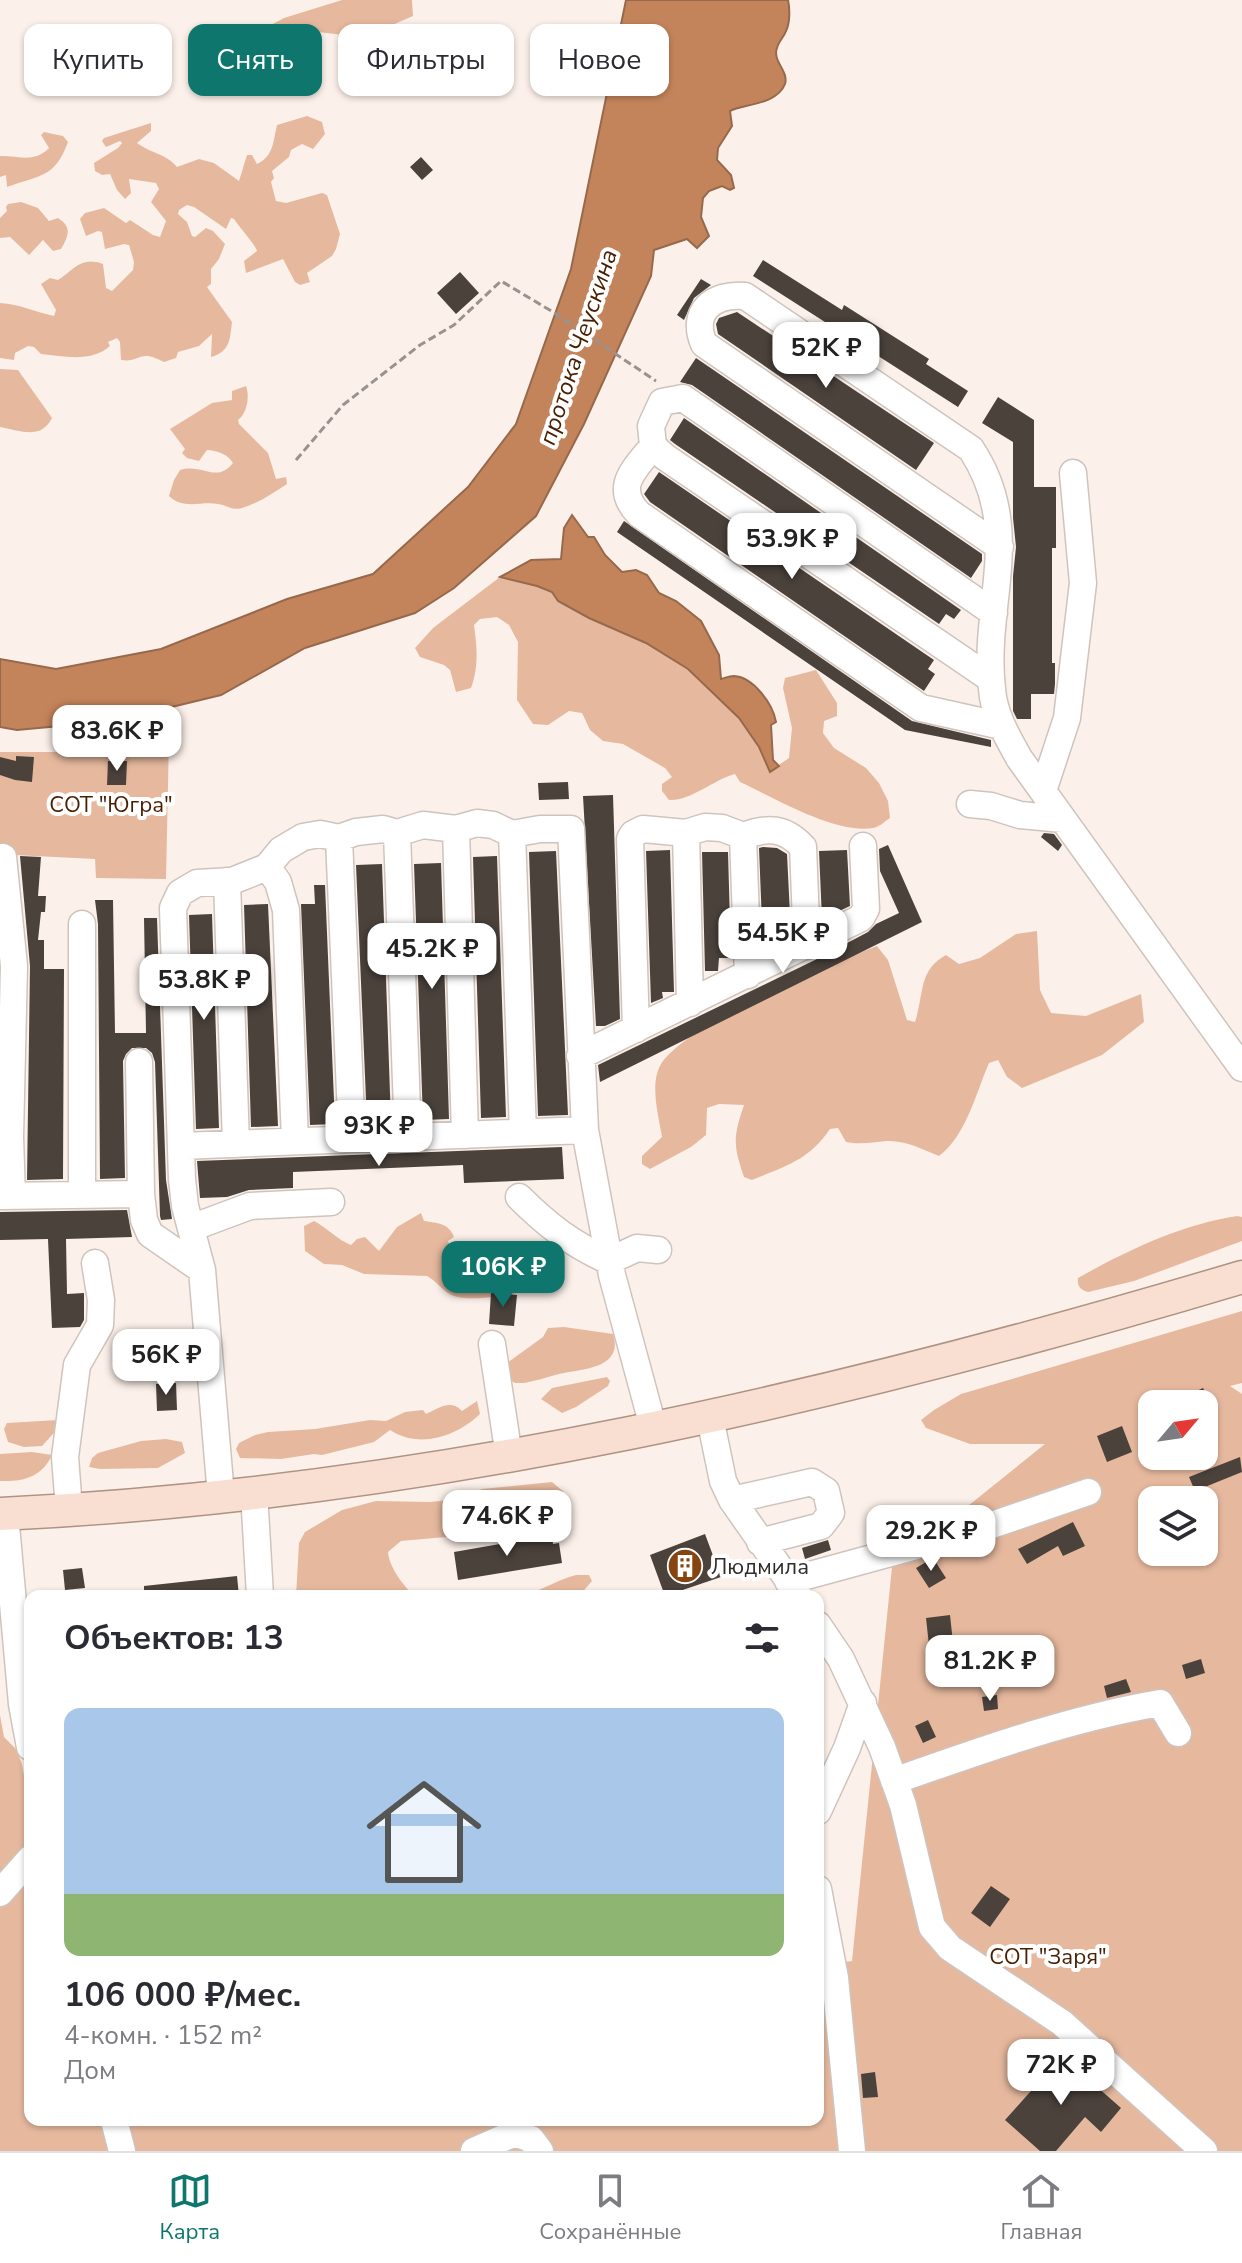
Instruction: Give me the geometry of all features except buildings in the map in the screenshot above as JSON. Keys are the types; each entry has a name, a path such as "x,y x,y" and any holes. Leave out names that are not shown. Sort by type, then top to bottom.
{"main road":[{"path":"2,1514 254,1492 509,1456 654,1430 1005,1346 1242,1277"}],"street":[{"path":"1000,547 704,344 698,330 702,315 713,300 727,294 745,296 971,449 985,470 994,499 1000,547 991,637 991,679 998,717 1019,758 1242,1068"},
{"path":"991,679 665,457 653,446 651,426 662,402 683,398 994,613"},
{"path":"653,446 631,473 625,490 639,514 921,708 1002,726"},
{"path":"1043,791 1067,718 1081,598 1081,551 1073,473"},
{"path":"970,804 991,806 1020,815 1063,819"},
{"path":"221,1496 202,1270 184,1192 173,908 180,893 197,883 227,881 267,867 281,850 303,837 320,834 339,838 356,832 383,829 397,833 423,825 456,829 477,823 493,825 512,834 540,829 571,829 585,1130 609,1261 654,1430"},
{"path":"636,1029 630,839 643,829 686,833 705,827 722,828 743,836 761,830 779,829 792,835 803,847 807,946"},
{"path":"456,829 465,1135"},
{"path":"397,833 408,1137"},
{"path":"686,833 690,1003"},
{"path":"512,834 523,1132"},
{"path":"743,836 748,975"},
{"path":"339,838 352,1139"},
{"path":"580,1056 861,918 866,909 863,846"},
{"path":"3,857 14,966 5,1137 6,1196 141,1194"},
{"path":"267,867 278,882 286,910 295,1141"},
{"path":"227,881 236,1144"},
{"path":"82,924 82,1195"},
{"path":"139,1062 144,1220 150,1234 202,1270"},
{"path":"181,1146 585,1130"},
{"path":"519,1197 544,1222 576,1246 609,1261 637,1248 658,1250"},
{"path":"191,1228 250,1206 331,1202"},
{"path":"69,1509 65,1457 77,1365 100,1325 101,1300 95,1263"},
{"path":"492,1344 509,1456"},
{"path":"710,1418 723,1481 732,1500 794,1588 1088,1492"},
{"path":"732,1500 812,1482 826,1491 831,1513 821,1526 760,1542"},
{"path":"254,1492 260,1590"},
{"path":"2,1514 24,1715"},
{"path":"824,1634 841,1659 863,1703 903,1805 932,1927 950,1948 1062,2023 1204,2151"},
{"path":"824,1796 847,1748 863,1703"},
{"path":"894,1781 1017,1738 1103,1713 1160,1703 1178,1733"},
{"path":"0,1893 24,1866"},
{"path":"824,1920 835,1978 852,2151"},
{"path":"116,2126 122,2151"},
{"path":"474,2151 515,2133 531,2139 540,2151"}],"path":[{"path":"296,460 343,405 420,345 454,325 501,281 683,398"}],"green space":[{"path":"342,0 412,0 413,16 395,24 338,24 338,34 322,32 322,24 273,24"},
{"path":"307,116 322,122 325,134 313,149 302,144 291,150 289,157 272,171 274,178 271,182 276,201 286,203 322,193 327,195 340,234 332,256 307,273 310,282 300,285 295,282 283,259 246,273 244,261 257,251 234,219 231,218 226,229 194,207 187,205 179,210 178,214 187,222 192,236 206,228 225,244 211,269 211,284 207,287 232,322 229,339 222,352 211,357 212,334 199,346 178,352 176,358 164,362 149,356 121,360 117,338 108,342 110,346 103,351 86,357 41,354 28,346 15,353 14,360 0,358 0,303 54,316 56,310 41,284 50,278 58,280 79,265 95,262 103,264 106,288 112,291 133,270 129,245 105,249 102,232 86,236 80,219 85,213 104,208 126,223 130,220 160,237 166,221 151,202 159,189 156,183 129,179 131,193 125,199 110,174 102,175 95,171 94,163 122,143 120,141 106,147 102,141 104,138 151,123 151,131 137,143 177,167 199,159 214,163 239,181 247,155 252,155 257,164 267,157 277,125"},
{"path":"44,132 63,136 68,142 58,163 45,174 7,187 6,175 0,177 0,156 31,157 43,153 49,148 41,135"},
{"path":"21,202 38,208 49,221 58,218 66,225 67,235 61,249 53,251 43,240 29,255 10,237 0,238 0,218 7,211 6,207"},
{"path":"0,369 18,370 52,418 42,429 23,432 0,427"},
{"path":"246,386 247,404 238,420 239,424 268,453 276,479 286,477 287,484 260,501 238,509 174,500 169,496 180,470 215,473 233,463 225,455 211,450 207,450 199,461 187,458 182,453 185,449 170,429 212,403 232,400 232,391"},
{"path":"500,577 552,592 559,601 589,618 646,643 688,669 739,718 759,747 770,771 789,758 792,728 783,688 785,678 816,670 837,703 837,716 824,721 823,733 834,748 866,768 879,783 888,801 890,818 873,828 841,826 740,782 735,774 694,794 669,800 662,791 662,784 672,777 665,768 623,744 603,741 590,730 582,713 569,711 548,725 533,724 517,700 518,642 509,625 497,617 480,619 474,625 477,656 474,680 471,688 456,692 450,670 420,657 415,648 433,628"},
{"name":"СОТ \"Югра\"","path":"169,739 166,879 96,878 95,859 15,855 0,849 0,752 66,752"},
{"path":"1037,931 1040,990 1051,1013 1086,1016 1141,994 1144,1022 1102,1055 1022,1088 1007,1077 998,1060 989,1063 963,1126 939,1156 900,1142 846,1142 838,1128 830,1129 805,1155 752,1180 744,1177 736,1149 736,1133 744,1105 719,1104 707,1108 706,1135 691,1147 650,1169 642,1164 642,1156 662,1137 655,1091 661,1064 675,1048 727,1014 877,946 888,960 907,1020 915,1022 923,984 937,961 946,955 959,964 980,958 1016,934"},
{"path":"421,1213 424,1221 442,1224 449,1229 454,1237 448,1241 452,1250 466,1262 474,1266 511,1269 515,1275 514,1293 484,1298 454,1296 427,1276 364,1274 342,1265 324,1264 305,1251 304,1226 314,1221 351,1245 365,1237 379,1251 397,1227"},
{"path":"1242,1217 1242,1241 1134,1281 1088,1292 1079,1285 1078,1278 1135,1248 1175,1232"},
{"name":"СОТ \"Заря\"","path":"1242,1311 1242,1383 1230,1386 1242,1394 1242,2151 0,2151 0,1715 4,1737 16,1749 24,1776 24,2126 824,2126 824,1965 852,1961 892,1567 1045,1444 970,1444 926,1428 921,1420 961,1394"},
{"path":"564,1327 613,1334 615,1346 612,1355 596,1366 528,1382 515,1383 506,1378 504,1365 543,1337 548,1328"},
{"path":"607,1377 610,1381 608,1386 562,1413 541,1399 552,1388"},
{"path":"477,1401 480,1414 460,1429 437,1438 413,1439 390,1430 374,1442 322,1455 281,1459 240,1458 236,1449 239,1443 268,1432 315,1429 370,1420 386,1421 405,1412 423,1410 426,1414 449,1405 462,1411"},
{"path":"58,1420 62,1424 42,1446 24,1447 8,1442 4,1429 7,1423"},
{"path":"166,1439 182,1442 185,1453 158,1468 89,1467 98,1453 141,1441"},
{"path":"32,1452 52,1455 43,1468 31,1477 0,1481 0,1454"},
{"path":"552,1482 564,1492 560,1511 539,1522 488,1523 457,1536 401,1541 388,1552 391,1564 409,1590 296,1590 299,1543 305,1532 342,1510 376,1501 459,1499 482,1489"},
{"path":"576,1575 589,1575 592,1581 584,1590 538,1590"}],"water":[{"name":"протока Чеускина","path":"626,0 788,0 788,24 776,53 786,79 781,91 768,100 730,111 732,126 718,148 717,160 731,175 734,188 730,190 722,186 709,191 703,198 701,217 709,236 697,248 687,239 654,250 651,276 584,424 536,516 454,588 415,613 305,648 221,695 114,721 17,730 0,727 0,659 56,669 161,649 287,599 373,574 468,487 516,424 571,269 606,96 669,96 669,24 621,24"},
{"path":"572,515 588,537 594,537 605,555 622,572 636,570 647,575 659,593 676,601 701,621 719,655 721,679 732,676 741,678 761,693 776,722 771,725 773,760 779,766 770,772 759,747 739,718 688,669 646,643 558,601 552,592 500,577 531,560 561,559 564,528"}],"place":[{"name":"Людмила","path":"685,1566"}]}
